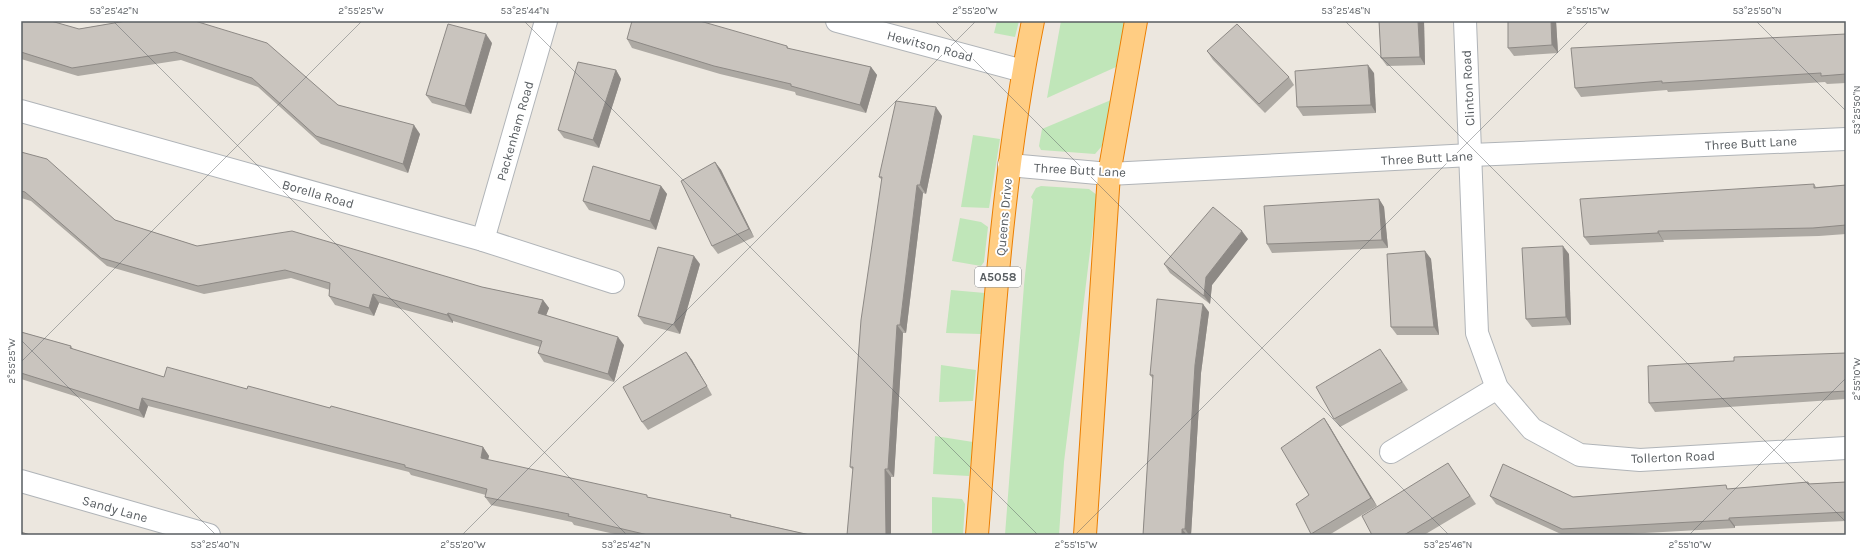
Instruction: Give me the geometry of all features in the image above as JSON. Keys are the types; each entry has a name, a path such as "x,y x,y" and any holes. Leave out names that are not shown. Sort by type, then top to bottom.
{"highway":[{"name":"Queens Drive","path":"977,535 1009,165 1023,71 1033,21"},
{"path":"1084,535 1109,174 1136,21"}],"street":[{"name":"Packenham Road","path":"483,240 546,21"},
{"name":"Hewitson Road","path":"837,21 1023,71"},
{"name":"Clinton Road","path":"1465,21 1471,155"},
{"name":"Borella Road","path":"21,111 483,240 614,282"},
{"name":"Three Butt Lane","path":"1009,165 1109,174 1471,155 1846,139"},
{"name":"Tollerton Road","path":"1471,155 1477,334 1497,388 1532,428 1580,455 1640,460 1846,448"},
{"path":"1391,452 1497,388"},
{"name":"Sandy Lane","path":"21,481 209,535"}],"green space":[{"path":"997,21 1019,21 1015,37 994,33"},
{"path":"1061,21 1125,21 1116,67 1047,98"},
{"path":"1111,100 1102,146 1095,154 1041,150 1039,146 1042,129"},
{"path":"973,135 1000,139 989,208 961,207"},
{"path":"1041,186 1089,189 1097,195 1064,462 1059,535 1005,535 1024,285 1033,200 1031,197 1036,188"},
{"path":"960,218 981,222 988,227 984,262 981,266 952,261"},
{"path":"951,290 985,293 981,334 946,333"},
{"path":"941,365 976,370 973,401 939,402"},
{"path":"935,436 973,442 969,476 933,474"},
{"path":"932,497 962,499 965,504 963,535 932,535"}],"building":[{"path":"21,21 51,21 79,29 126,21 195,21 267,43 338,105 414,125 403,164 316,136 252,78 175,52 72,68 21,52"},
{"path":"632,21 700,21 787,46 787,48 871,67 860,105 791,86 791,84 714,66 627,39"},
{"path":"1379,21 1418,21 1420,57 1381,58"},
{"path":"1508,21 1551,21 1552,45 1508,48"},
{"path":"448,24 486,34 465,106 426,95"},
{"path":"1237,24 1289,77 1259,104 1207,51"},
{"path":"1846,34 1846,74 1821,76 1821,73 1662,83 1662,81 1575,88 1571,48"},
{"path":"578,62 616,70 593,140 558,130"},
{"path":"1368,65 1371,105 1297,107 1295,71"},
{"path":"896,101 936,107 920,185 917,185 900,325 897,325 888,469 885,469 886,535 847,535 853,467 850,467 861,320 882,177 879,177"},
{"path":"21,152 47,159 115,220 197,246 292,231 482,287 543,300 538,313 618,337 608,374 538,353 542,341 448,313 447,315 373,294 369,308 329,296 330,283 285,270 198,286 101,258 25,192 21,191"},
{"path":"715,162 749,229 712,246 681,181"},
{"path":"593,166 661,186 650,221 583,201"},
{"path":"1814,184 1814,188 1846,185 1846,225 1813,228 1658,231 1658,233 1584,237 1580,199"},
{"path":"1379,199 1382,240 1267,244 1264,206"},
{"path":"1213,207 1242,231 1206,277 1204,296 1164,264"},
{"path":"1563,246 1566,317 1526,319 1522,248"},
{"path":"658,247 694,256 674,325 638,316"},
{"path":"1425,251 1434,327 1391,327 1387,254"},
{"path":"1157,299 1203,304 1195,365 1185,529 1182,529 1182,535 1143,535 1153,375 1150,375"},
{"path":"21,332 71,346 70,348 164,377 167,367 247,389 248,386 330,408 331,406 483,447 481,458 647,495 647,497 731,515 730,517 810,535 648,535 568,516 569,514 485,497 487,489 405,467 405,465 142,398 139,410 21,373"},
{"path":"1380,349 1402,382 1334,419 1316,387"},
{"path":"686,352 707,386 642,422 623,387"},
{"path":"1846,353 1846,391 1649,403 1648,366 1734,361 1734,357"},
{"path":"1324,418 1371,498 1311,534 1296,504 1309,495 1281,448"},
{"path":"1448,463 1470,496 1404,535 1372,535 1362,516"},
{"path":"1503,464 1573,497 1726,485 1727,489 1808,482 1808,484 1846,482 1846,512 1562,529 1490,496"},
{"path":"21,532 30,535 21,535"}]}
